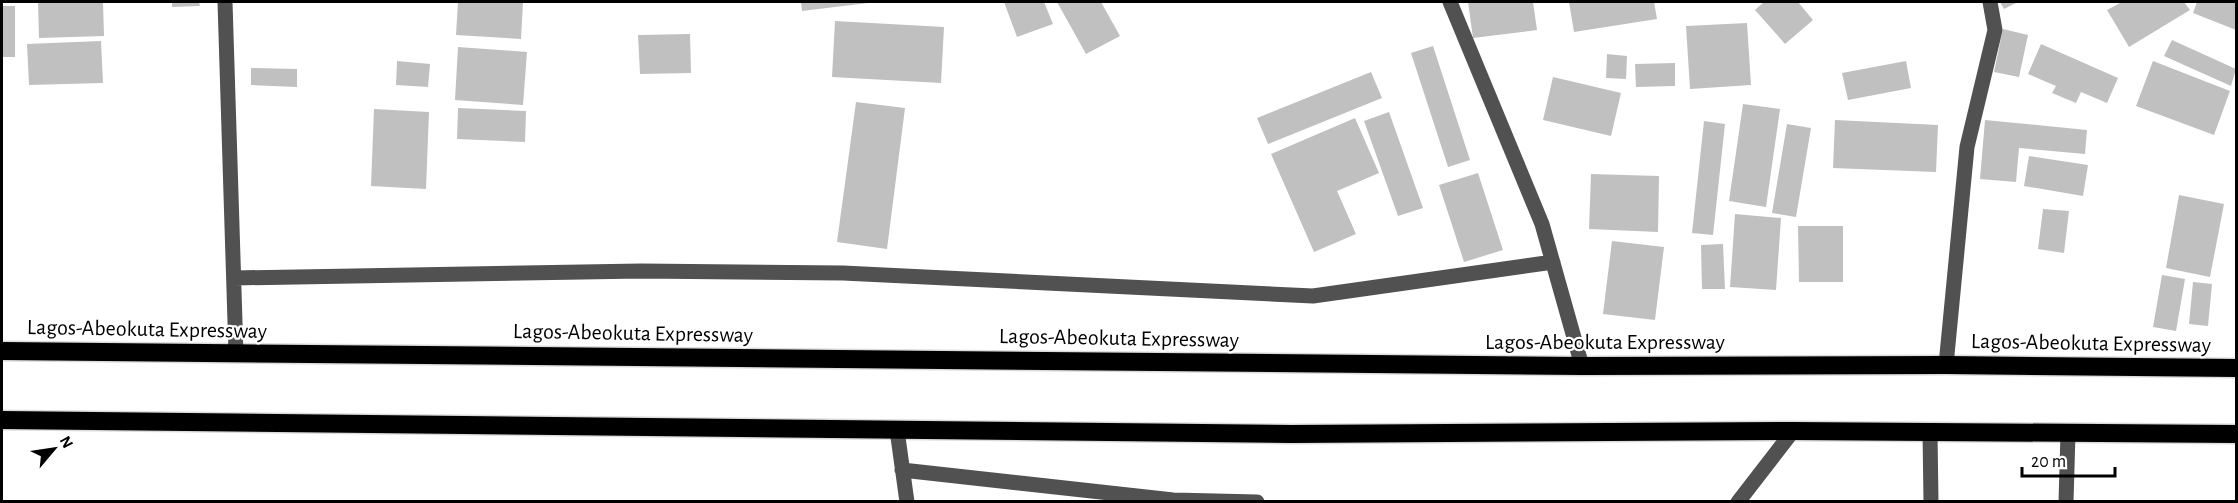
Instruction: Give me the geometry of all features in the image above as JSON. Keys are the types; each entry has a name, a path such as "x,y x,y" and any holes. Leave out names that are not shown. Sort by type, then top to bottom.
{"highway":[{"name":"Lagos-Abeokuta Expressway","path":"2,351 1582,366 1946,365 2236,369"},
{"path":"2,420 1291,434 1793,431 2236,434"}],"street":[{"path":"225,2 236,354"},
{"path":"1450,2 1542,224 1582,366"},
{"path":"1946,365 1967,147 1995,30 1990,2"},
{"path":"234,278 641,271 843,273 1312,296 1553,262"},
{"path":"897,430 907,501"},
{"path":"1738,501 1793,431"},
{"path":"1930,432 1931,501"},
{"path":"2066,501 2068,433"},
{"path":"902,470 1173,500 1257,501"}],"building":[{"path":"38,2 103,2 104,36 39,38"},
{"path":"172,2 199,2 200,6 172,7"},
{"path":"458,2 523,2 521,39 456,35"},
{"path":"801,2 868,2 868,3 802,11"},
{"path":"1004,2 1044,2 1053,24 1017,37"},
{"path":"1057,2 1101,2 1120,36 1086,54"},
{"path":"1468,2 1533,2 1537,30 1473,38"},
{"path":"1569,2 1654,2 1657,19 1574,32"},
{"path":"1764,2 1798,2 1813,20 1785,44 1755,10"},
{"path":"2000,2 2018,2 2004,9"},
{"path":"2122,2 2184,2 2190,10 2129,47 2107,10"},
{"path":"2197,2 2236,2 2236,30 2193,13"},
{"path":"2,6 15,6 15,57 2,57"},
{"path":"835,21 944,27 941,83 832,77"},
{"path":"1747,23 1751,85 1690,89 1686,26"},
{"path":"2003,29 2028,35 2019,77 1994,72"},
{"path":"690,34 691,73 640,74 638,35"},
{"path":"2172,40 2236,69 2231,86 2164,56"},
{"path":"101,41 103,83 29,85 27,44"},
{"path":"2041,44 2118,78 2107,103 2081,92 2076,103 2052,93 2056,86 2028,74"},
{"path":"1433,46 1470,160 1448,167 1411,53"},
{"path":"458,47 527,52 523,105 455,100"},
{"path":"1607,54 1627,56 1626,79 1606,78"},
{"path":"397,61 430,64 428,87 396,85"},
{"path":"1906,61 1911,88 1848,100 1842,73"},
{"path":"2153,61 2230,91 2214,135 2136,106"},
{"path":"1675,63 1675,86 1636,87 1635,64"},
{"path":"251,68 297,69 297,87 251,85"},
{"path":"1371,72 1382,98 1268,144 1257,118"},
{"path":"1553,77 1621,93 1611,136 1543,120"},
{"path":"856,102 905,108 887,249 837,242"},
{"path":"1743,104 1780,109 1766,207 1729,201"},
{"path":"458,108 526,111 525,142 457,139"},
{"path":"374,109 429,112 426,189 371,186"},
{"path":"1389,112 1423,208 1398,216 1364,121"},
{"path":"1355,118 1379,173 1337,191 1356,234 1314,252 1271,154"},
{"path":"1835,120 1938,125 1936,172 1833,168"},
{"path":"1985,120 2087,130 2085,154 2019,148 2016,182 1980,179"},
{"path":"1704,121 1725,124 1713,235 1692,233"},
{"path":"1787,124 1811,128 1796,217 1772,213"},
{"path":"2029,156 2088,165 2083,196 2024,186"},
{"path":"1478,173 1503,250 1464,262 1439,185"},
{"path":"1591,174 1659,176 1658,232 1589,229"},
{"path":"2179,195 2224,204 2210,277 2166,268"},
{"path":"2043,209 2069,211 2064,253 2038,249"},
{"path":"1735,214 1781,218 1776,290 1730,287"},
{"path":"1798,226 1843,226 1843,282 1799,282"},
{"path":"1612,241 1664,247 1655,320 1603,314"},
{"path":"1723,244 1725,289 1702,289 1701,245"},
{"path":"2162,275 2185,279 2176,331 2153,327"},
{"path":"2193,282 2212,284 2208,326 2189,324"}]}
